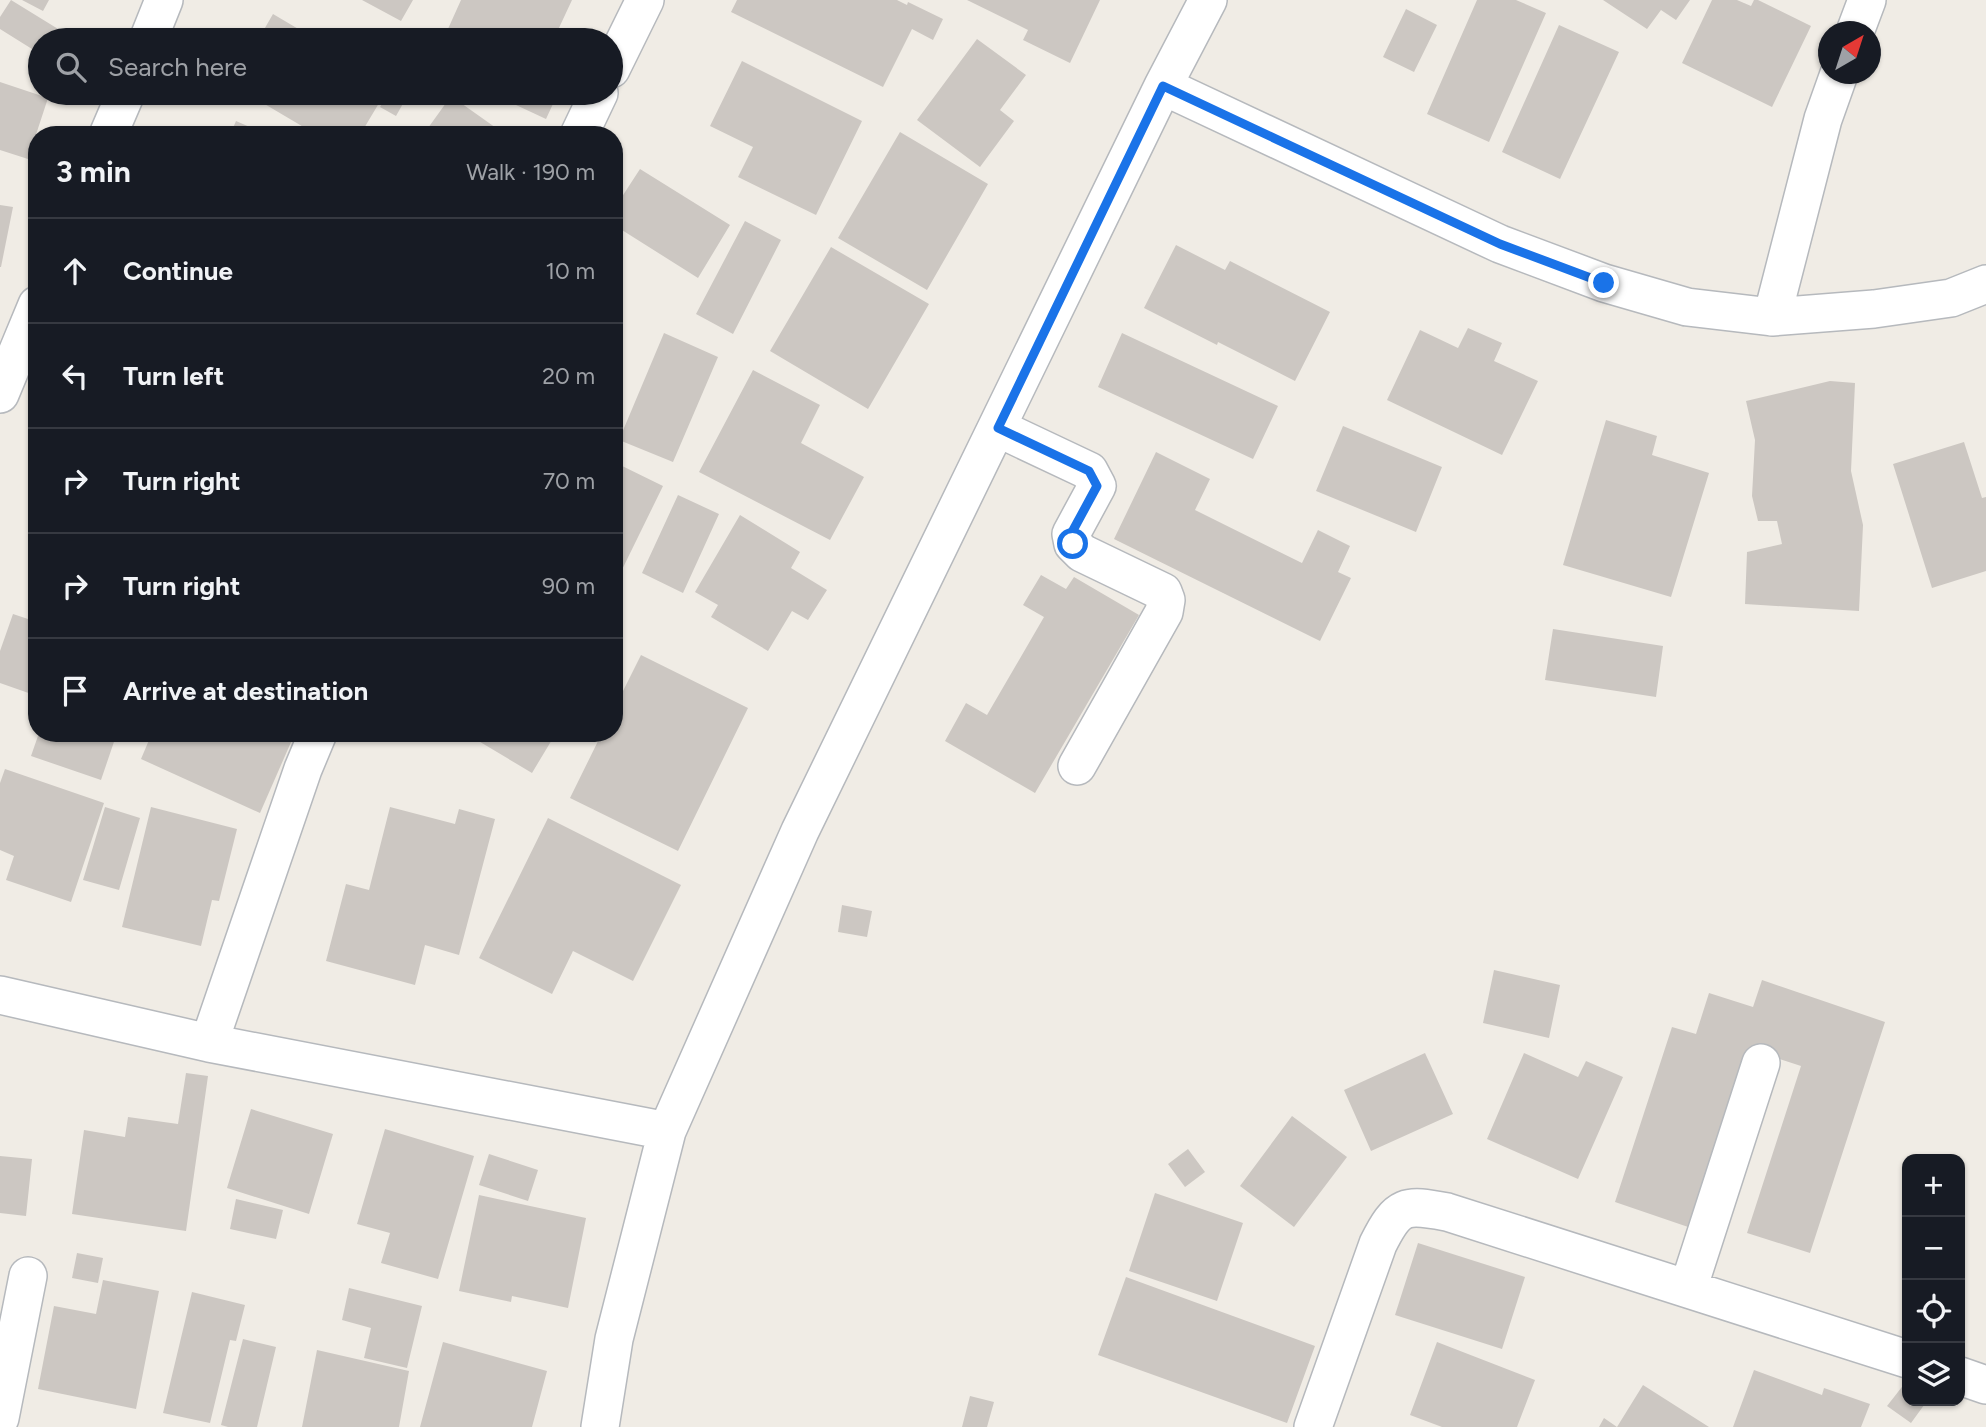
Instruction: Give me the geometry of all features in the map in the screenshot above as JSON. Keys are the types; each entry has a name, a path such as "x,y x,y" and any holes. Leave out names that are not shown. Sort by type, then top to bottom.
{"street":[{"path":"153,28 164,0"},
{"path":"623,45 645,0"},
{"path":"600,1427 614,1339 667,1131 800,831 1163,86 1208,0"},
{"path":"1859,21 1867,0"},
{"path":"1772,317 1823,118 1835,84"},
{"path":"1163,86 1500,244 1604,283 1687,307 1772,317 1874,309 1951,298 1986,284"},
{"path":"112,126 121,105"},
{"path":"583,126 593,105"},
{"path":"0,394 28,327"},
{"path":"998,428 1089,471 1097,486 1071,534 1073,544 1082,553 1163,592 1166,600 1164,611 1076,765"},
{"path":"209,1043 315,742"},
{"path":"0,995 209,1043 667,1131"},
{"path":"1688,1289 1761,1063"},
{"path":"1313,1427 1378,1244 1391,1218 1414,1206 1447,1212 1902,1357"},
{"path":"0,1418 28,1276"},
{"path":"1965,1378 1986,1385"}],"building":[{"path":"11,0 56,28 28,28 28,46 0,29 0,17"},
{"path":"22,0 49,0 43,11"},
{"path":"362,0 413,0 401,21"},
{"path":"461,0 572,0 559,28 448,28"},
{"path":"737,0 897,0 907,5 908,2 943,19 933,40 912,29 883,87 731,12"},
{"path":"967,0 1100,0 1070,63 1023,40 1028,30"},
{"path":"1477,0 1516,0 1546,13 1489,142 1427,114"},
{"path":"1603,0 1690,0 1676,20 1661,10 1647,29"},
{"path":"1712,0 1737,0 1751,6 1754,0 1758,0 1811,26 1772,107 1682,63"},
{"path":"1406,9 1437,25 1414,72 1383,57"},
{"path":"273,14 297,28 265,28"},
{"path":"1559,25 1619,52 1560,179 1502,152"},
{"path":"977,39 1026,75 1000,110 1014,121 980,167 917,120"},
{"path":"742,61 862,121 816,215 738,177 753,147 710,126"},
{"path":"0,82 28,91 28,105 46,105 39,126 28,126 28,159 0,150"},
{"path":"266,105 378,105 365,126 302,126"},
{"path":"381,105 402,105 396,116 380,107"},
{"path":"445,105 464,105 493,126 429,126"},
{"path":"516,105 552,105 546,119"},
{"path":"236,121 247,126 234,126"},
{"path":"900,132 988,184 927,290 838,238"},
{"path":"640,169 730,225 698,278 623,231 623,195"},
{"path":"0,205 13,207 1,267 0,267"},
{"path":"745,221 781,240 733,334 696,314"},
{"path":"1176,245 1225,270 1230,261 1330,312 1295,381 1144,308"},
{"path":"831,247 929,304 868,409 770,351"},
{"path":"1468,328 1502,343 1494,361 1538,381 1502,455 1387,400 1420,330 1458,348"},
{"path":"664,333 718,357 673,462 623,442 623,430"},
{"path":"1122,333 1278,406 1253,459 1098,387"},
{"path":"753,370 820,405 801,443 864,477 830,540 699,472"},
{"path":"1830,381 1855,383 1851,471 1863,525 1859,611 1745,604 1747,552 1782,544 1777,521 1758,521 1752,496 1755,440 1746,401"},
{"path":"1606,420 1657,436 1652,455 1709,473 1671,597 1563,565"},
{"path":"1343,426 1442,467 1416,532 1316,491"},
{"path":"1964,442 1982,498 1986,497 1986,571 1932,588 1893,464"},
{"path":"1156,452 1210,479 1195,510 1302,563 1318,530 1350,546 1338,572 1351,578 1320,641 1114,539"},
{"path":"623,466 663,486 623,568"},
{"path":"678,495 719,514 683,593 642,573"},
{"path":"740,515 800,552 791,568 827,590 808,620 792,611 768,651 711,617 718,605 695,592"},
{"path":"1041,575 1066,589 1074,577 1139,615 1035,793 945,741 966,703 987,715 1044,617 1023,605"},
{"path":"13,614 28,619 28,693 0,683 0,651"},
{"path":"1553,629 1663,646 1656,697 1545,680"},
{"path":"641,655 748,708 678,851 570,798 598,742 623,742 623,691"},
{"path":"36,742 114,742 101,780 31,756"},
{"path":"148,742 291,742 260,813 141,759"},
{"path":"480,742 551,742 532,773"},
{"path":"5,769 104,803 71,902 6,880 14,856 0,850 0,783"},
{"path":"105,807 140,818 119,890 83,880"},
{"path":"151,807 237,829 219,901 212,900 201,946 122,927"},
{"path":"390,807 455,824 459,809 495,819 459,955 425,945 415,985 326,961 346,884 369,890"},
{"path":"548,818 681,885 633,981 573,951 552,994 479,958"},
{"path":"842,905 872,911 867,937 838,932"},
{"path":"1494,970 1560,985 1549,1038 1483,1023"},
{"path":"1762,980 1885,1022 1810,1253 1747,1233 1801,1066 1752,1050 1694,1229 1615,1202 1672,1027 1696,1034 1709,993 1753,1007"},
{"path":"1425,1053 1453,1114 1371,1151 1344,1090"},
{"path":"1524,1053 1578,1077 1586,1061 1623,1077 1578,1179 1487,1139"},
{"path":"186,1073 208,1076 186,1231 72,1214 84,1130 125,1137 128,1117 178,1124"},
{"path":"251,1109 333,1134 309,1214 227,1188"},
{"path":"1292,1116 1347,1157 1294,1227 1240,1186"},
{"path":"385,1129 474,1156 438,1279 381,1263 390,1233 357,1224"},
{"path":"1188,1149 1205,1172 1185,1187 1168,1164"},
{"path":"489,1154 538,1170 528,1201 479,1185"},
{"path":"0,1156 32,1159 26,1216 0,1213"},
{"path":"1155,1193 1243,1223 1217,1301 1129,1271"},
{"path":"479,1195 586,1218 568,1308 512,1296 511,1302 459,1291"},
{"path":"236,1199 283,1210 276,1239 230,1229"},
{"path":"1418,1243 1525,1277 1502,1349 1395,1315"},
{"path":"77,1253 103,1258 98,1283 72,1278"},
{"path":"1126,1277 1315,1346 1287,1423 1098,1355"},
{"path":"103,1280 159,1291 136,1409 38,1389 54,1306 96,1314"},
{"path":"349,1288 422,1306 407,1368 364,1358 371,1328 342,1320"},
{"path":"192,1292 245,1305 236,1341 230,1340 210,1423 163,1413"},
{"path":"243,1339 276,1347 257,1427 228,1427 221,1425"},
{"path":"443,1342 547,1371 532,1427 420,1427"},
{"path":"1437,1342 1535,1380 1517,1427 1442,1427 1410,1415"},
{"path":"317,1350 409,1371 399,1427 302,1427"},
{"path":"1754,1370 1822,1395 1824,1388 1870,1404 1861,1427 1733,1427"},
{"path":"1643,1385 1709,1427 1617,1427"},
{"path":"1902,1387 1902,1406 1923,1406 1911,1423 1887,1406"},
{"path":"970,1396 994,1402 987,1427 962,1427"},
{"path":"1604,1418 1617,1427 1599,1427"}],"route":[{"path":"1073,544 1071,534 1097,486 1094,478 1089,471 998,428 1163,86 1500,244 1604,283"}]}
